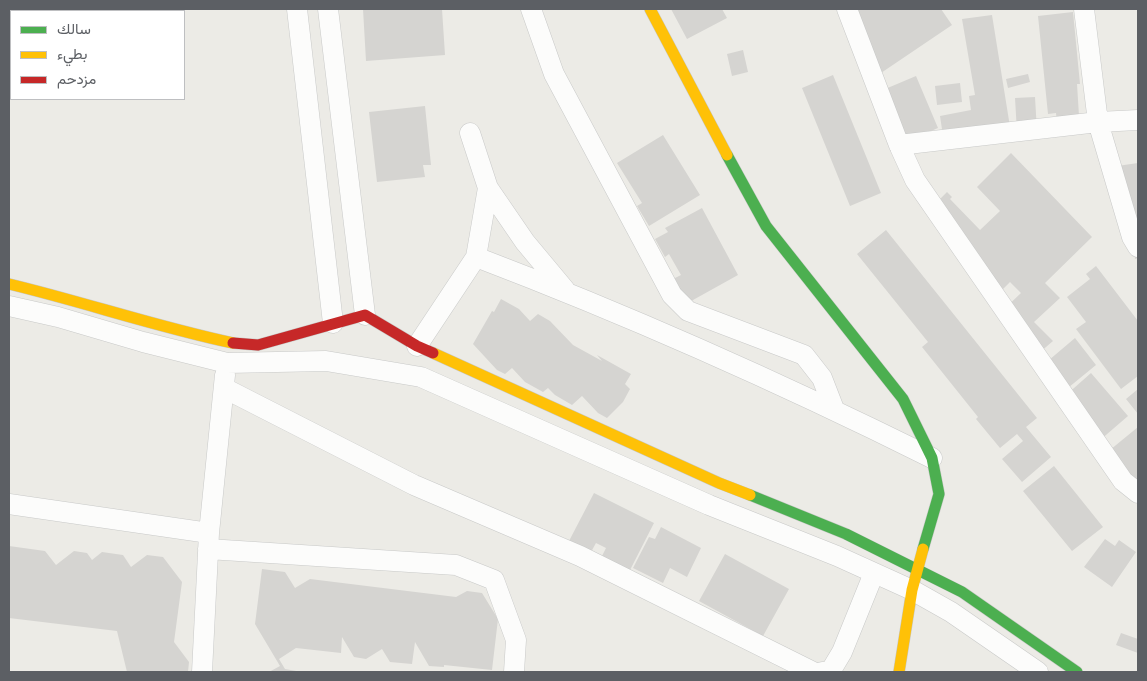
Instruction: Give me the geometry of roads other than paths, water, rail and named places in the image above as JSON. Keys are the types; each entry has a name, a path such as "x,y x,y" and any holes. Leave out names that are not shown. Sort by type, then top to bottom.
{"street":[{"path":"296,9 333,323"},
{"path":"328,9 365,315"},
{"path":"532,9 554,74 672,295 688,311 804,355 822,378 834,409"},
{"path":"650,9 766,226 903,399 932,458 940,494 912,590 899,672"},
{"path":"847,9 899,145 915,180 1124,481 1138,493"},
{"path":"1084,9 1098,122 1132,237 1138,247"},
{"path":"899,145 1098,122 1138,120"},
{"path":"470,133 488,188 525,242 567,292"},
{"path":"416,346 476,258 488,188"},
{"path":"476,258 567,292 834,409 932,458"},
{"path":"9,284 64,296 148,322 232,343 258,345 365,315 416,346 719,483 846,534 918,569 962,592 1077,672"},
{"path":"9,306 58,317 227,364 326,361 421,377 709,505 836,556 912,590 951,612 1038,672"},
{"path":"202,672 208,541 224,388 232,343"},
{"path":"224,388 414,485 580,556 813,672"},
{"path":"9,504 208,541 456,565 494,580 516,640 514,672"},
{"path":"822,672 830,672 842,652 874,573"}]}
